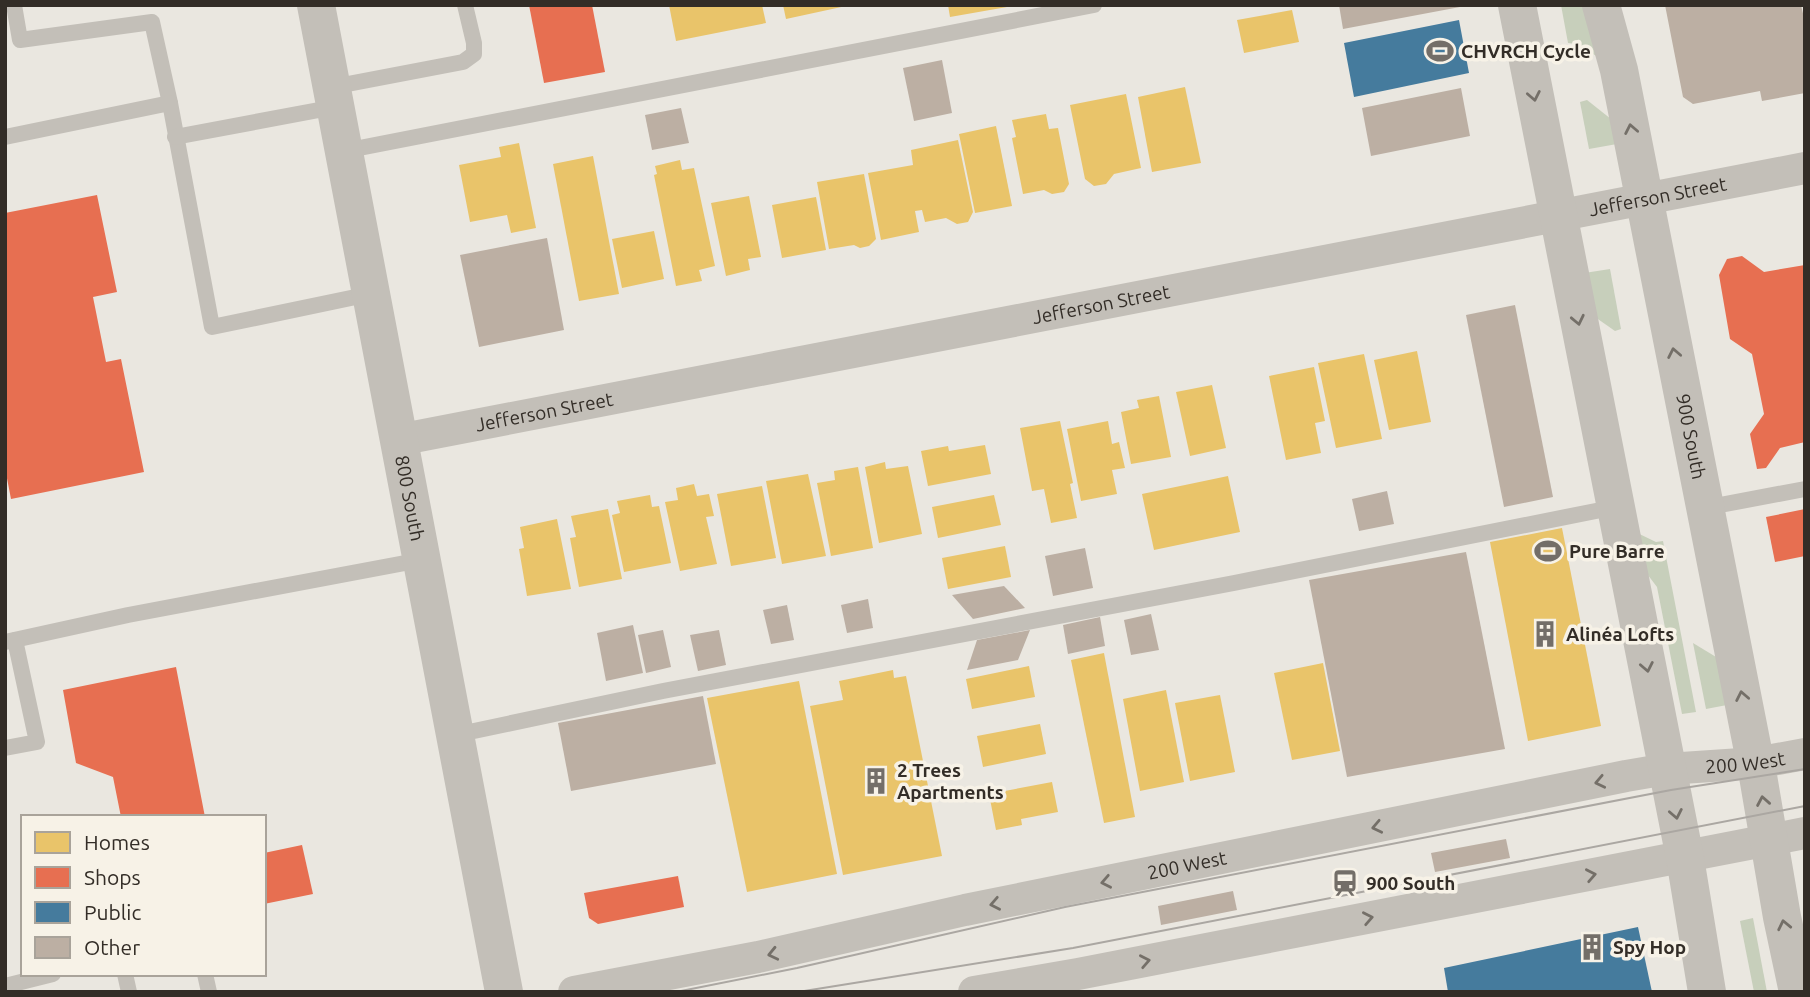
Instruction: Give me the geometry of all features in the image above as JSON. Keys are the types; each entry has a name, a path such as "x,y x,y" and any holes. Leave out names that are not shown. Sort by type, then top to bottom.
{"street":[{"name":"800 South","path":"316,5 504,992"},
{"path":"1517,5 1685,858 1698,965"},
{"name":"900 South","path":"1601,5 1619,71 1756,763 1787,836 1782,917 1798,992"},
{"name":"Jefferson Street","path":"398,440 1805,168"},
{"name":"200 West","path":"574,992 758,957 965,910 1667,769 1756,763 1805,754"},
{"path":"974,992 1685,858 1787,836"}],"lane":[{"path":"14,5 20,40 152,22 212,327 370,294"},
{"path":"175,137 463,62 474,54 465,5"},
{"path":"344,151 1094,5"},
{"path":"5,137 170,103"},
{"path":"1704,508 1805,489"},
{"path":"455,735 676,689 1616,507"},
{"path":"5,748 37,742 10,641 128,615 421,560"},
{"path":"5,986 45,976"}],"green space":[{"path":"1561,5 1590,5 1598,57 1577,44 1568,43"},
{"path":"1587,100 1616,123 1617,144 1589,149 1580,102"},
{"path":"1610,269 1621,329 1615,331 1585,310 1578,274"},
{"path":"1627,528 1656,542 1663,541 1696,712 1682,714 1657,587 1632,554"},
{"path":"1693,643 1721,660 1727,705 1706,709"},
{"path":"1753,918 1767,992 1754,992 1740,921"}],"building: Homes":[{"path":"669,5 762,5 766,23 676,41"},
{"path":"783,5 846,5 846,6 786,19"},
{"path":"948,5 1007,5 1007,7 950,17"},
{"path":"1292,10 1299,42 1244,53 1237,20"},
{"path":"1185,87 1201,163 1152,172 1138,97"},
{"path":"1126,94 1141,168 1114,174 1106,184 1094,186 1085,179 1070,105"},
{"path":"1046,114 1049,129 1058,128 1069,184 1064,192 1052,194 1044,190 1023,194 1012,138 1016,137 1012,120"},
{"path":"996,126 1012,206 975,213 959,134"},
{"path":"958,140 973,212 968,222 957,224 946,218 925,222 922,210 915,211 919,232 881,240 868,173 913,165 911,150"},
{"path":"519,143 536,228 511,233 507,215 470,222 459,165 501,157 499,147"},
{"path":"593,156 619,294 579,301 553,164"},
{"path":"680,160 682,170 694,168 715,266 699,270 702,281 676,286 654,175 657,174 655,166"},
{"path":"864,174 876,239 869,246 860,248 854,245 829,249 817,182"},
{"path":"749,196 761,257 748,259 750,270 726,276 711,203"},
{"path":"816,197 826,250 782,258 772,205"},
{"path":"654,231 664,279 622,288 612,239"},
{"path":"1417,351 1431,422 1389,430 1374,360"},
{"path":"1364,354 1382,439 1336,448 1318,363"},
{"path":"1314,367 1325,421 1315,423 1321,453 1286,460 1269,376"},
{"path":"1212,385 1226,448 1190,456 1176,392"},
{"path":"1159,396 1171,457 1131,464 1121,412 1139,408 1137,400"},
{"path":"1060,421 1073,483 1070,484 1077,518 1051,523 1044,489 1032,491 1020,428"},
{"path":"1108,421 1112,444 1119,442 1125,468 1112,470 1117,494 1081,501 1067,429"},
{"path":"985,445 991,474 928,486 921,451 948,446 949,451"},
{"path":"885,462 886,469 908,466 922,534 879,543 865,467"},
{"path":"858,467 873,548 831,556 817,483 835,480 834,471"},
{"path":"808,474 826,556 782,564 766,481"},
{"path":"1228,476 1240,532 1154,550 1142,494"},
{"path":"694,484 697,496 709,494 714,516 706,517 717,564 680,571 665,502 678,500 676,488"},
{"path":"762,486 776,558 731,566 717,494"},
{"path":"650,495 652,507 659,506 671,563 624,572 612,515 620,513 617,501"},
{"path":"994,495 1001,525 938,538 932,507"},
{"path":"608,509 622,579 579,587 570,538 576,537 571,516"},
{"path":"557,519 571,589 527,596 519,549 524,548 520,527"},
{"name":"Alinéa Lofts","path":"1562,528 1601,726 1528,741 1490,542"},
{"path":"1005,546 1011,577 948,589 942,558"},
{"path":"1104,653 1135,817 1104,823 1071,660"},
{"path":"1323,663 1340,751 1292,760 1274,673"},
{"path":"1029,666 1035,697 972,709 966,679"},
{"name":"2 Trees Apartments","path":"893,670 894,678 906,676 942,856 843,875 810,706 843,700 839,681"},
{"path":"799,681 837,874 747,892 707,698"},
{"path":"1166,690 1184,782 1140,791 1123,699"},
{"path":"1220,695 1235,772 1190,781 1175,703"},
{"path":"1040,724 1046,754 983,767 977,736"},
{"path":"1052,782 1058,812 1021,819 1022,825 996,830 989,794"}],"building: Shops":[{"path":"529,5 592,5 605,72 544,83"},
{"path":"97,195 117,292 93,297 106,362 121,359 144,472 11,499 5,468 5,213"},
{"path":"1742,256 1764,272 1805,265 1805,442 1780,448 1766,468 1757,469 1750,434 1764,414 1752,354 1730,339 1719,275 1727,259"},
{"path":"1805,509 1805,556 1775,562 1766,517"},
{"path":"176,667 205,815 121,815 113,777 76,763 63,690"},
{"path":"302,845 313,894 266,904 266,853"},
{"path":"678,876 684,907 598,924 589,918 584,893"}],"building: Public":[{"path":"1459,20 1469,73 1354,97 1344,43"},
{"name":"Spy Hop","path":"1638,927 1652,992 1448,992 1444,968"}],"building: Other":[{"path":"1339,5 1460,5 1460,7 1343,29"},
{"path":"1665,5 1801,5 1805,22 1805,93 1762,101 1760,91 1693,104 1683,97"},
{"path":"942,60 952,113 914,121 903,68"},
{"path":"1461,88 1470,136 1371,156 1362,108"},
{"path":"681,108 689,143 652,150 645,115"},
{"path":"547,238 564,330 479,347 460,255"},
{"path":"1515,305 1553,497 1504,507 1466,315"},
{"path":"1387,491 1394,524 1359,531 1352,499"},
{"path":"1085,548 1093,588 1053,596 1045,556"},
{"path":"1466,552 1505,749 1347,777 1309,580"},
{"path":"1004,586 1025,608 973,619 952,595"},
{"path":"868,599 873,628 847,633 841,605"},
{"path":"787,605 794,640 771,644 763,610"},
{"path":"1151,614 1159,650 1131,655 1124,620"},
{"path":"1100,617 1105,646 1068,654 1063,625"},
{"path":"633,625 643,673 606,681 597,633"},
{"path":"663,630 671,667 646,673 638,635"},
{"path":"719,630 726,665 698,671 690,635"},
{"path":"1030,630 1018,660 967,670 977,640"},
{"path":"703,696 716,764 571,791 558,723"},
{"path":"1506,839 1510,858 1435,872 1431,853"},
{"path":"1233,891 1237,910 1161,925 1158,906"}],"tram line":[{"path":"676,992 797,968 1065,907 1671,790 1805,769"},
{"path":"798,992 1073,948 1805,806"}],"place":[{"name":"CHVRCH Cycle","path":"1440,51"},
{"name":"Pure Barre","path":"1548,551"},
{"name":"Alinéa Lofts","path":"1545,634"},
{"name":"2 Trees Apartments","path":"876,781"},
{"name":"900 South","path":"1345,883"},
{"name":"Spy Hop","path":"1592,947"}]}
